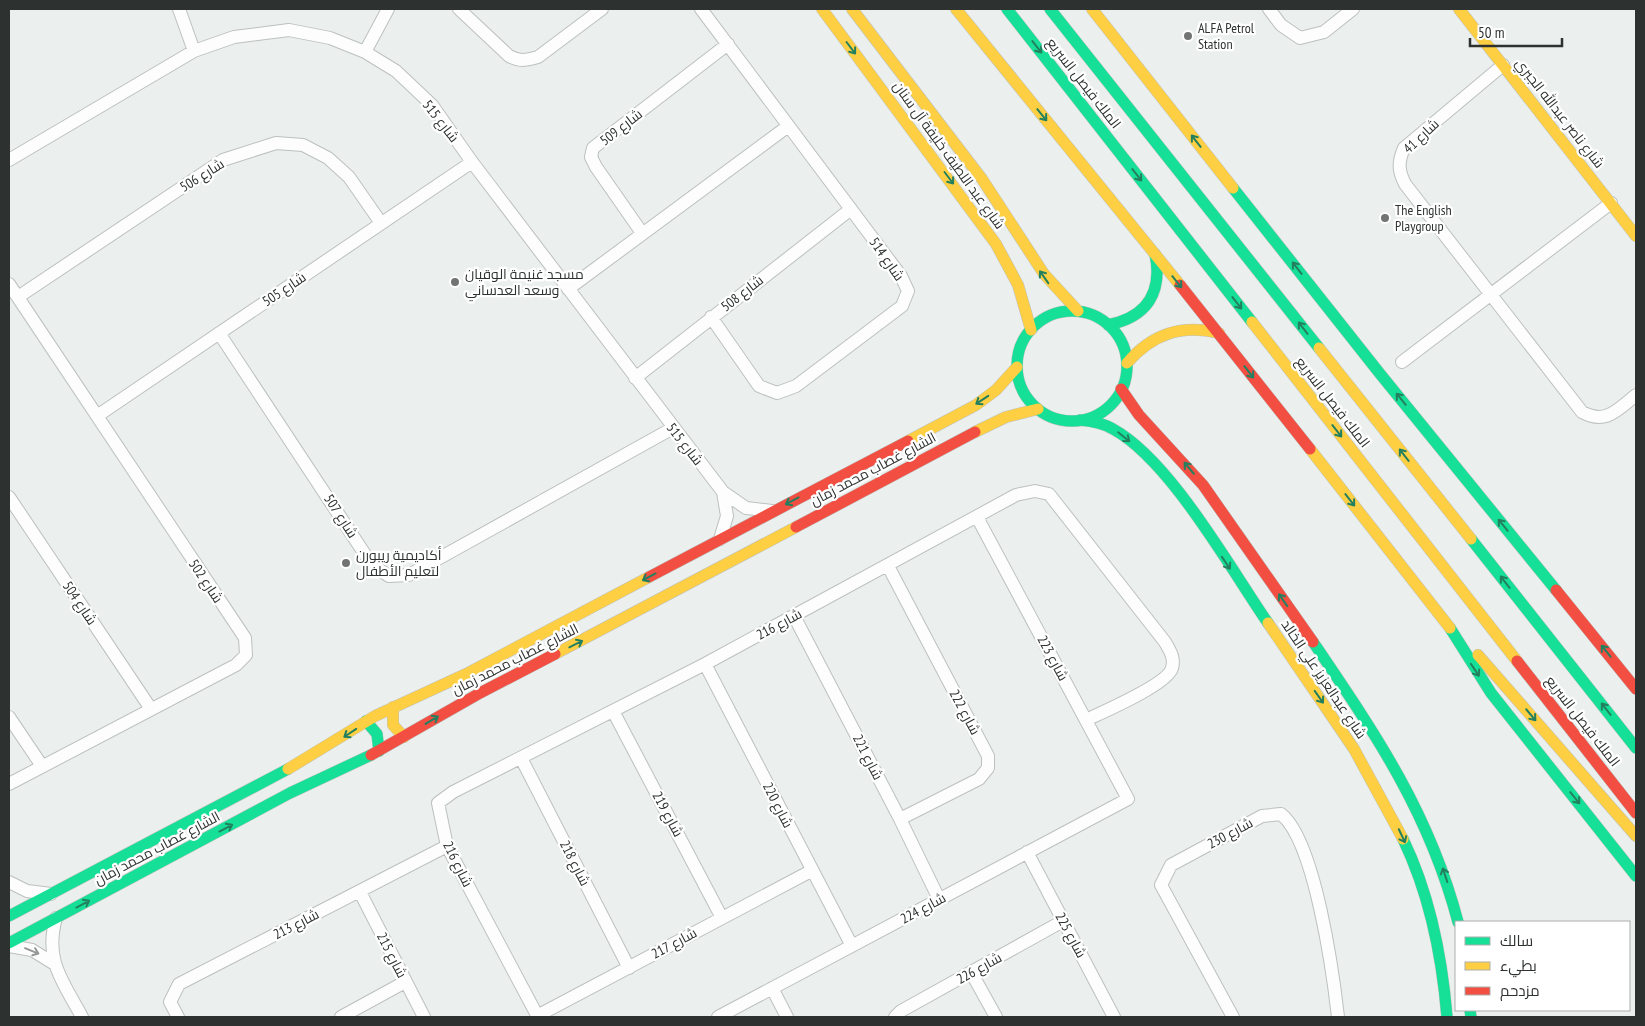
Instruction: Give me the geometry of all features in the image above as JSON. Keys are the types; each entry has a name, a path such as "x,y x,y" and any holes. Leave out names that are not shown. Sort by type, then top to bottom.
{"main road":[{"name":"شارع عبد اللطيف خليفة آل سنان","path":"822,9 996,244 1024,297 1032,330"},
{"name":"شارع عبد اللطيف خليفة آل سنان","path":"852,9 1002,206 1042,274 1059,296 1078,311"},
{"path":"956,9 1219,333 1450,628 1504,682 1636,836"},
{"name":"الملك فيصل السريع","path":"1007,9 1636,813"},
{"name":"الملك فيصل السريع","path":"1050,9 1636,748"},
{"path":"1092,9 1381,375 1636,689"},
{"name":"شارع ناصر عبدالله الجبري","path":"1459,9 1636,236"},
{"path":"1108,325 1134,318 1148,306 1158,281 1155,254"},
{"path":"1078,311 1094,316 1108,325 1122,342 1127,364 1126,379 1109,407 1096,416 1080,420 1064,420 1038,409 1023,390 1017,367 1023,342 1032,330 1052,315 1078,311"},
{"path":"1127,364 1141,348 1168,332 1189,328 1219,333"},
{"name":"الشارع غصاب محمد زمان","path":"9,916 308,758 366,721 457,678 976,404 996,390 1017,367"},
{"name":"شارع عبدالعزيز علي الخالد","path":"1121,389 1142,420 1177,454 1203,486 1375,734 1400,775 1426,826 1444,872 1458,921"},
{"name":"الشارع غصاب محمد زمان","path":"9,944 290,793 379,751 480,693 981,429 1006,417 1038,409"},
{"name":"شارع عبدالعزيز علي الخالد","path":"1080,420 1106,425 1123,435 1173,488 1362,761 1392,815 1420,878 1439,952 1447,1017"},
{"path":"1450,628 1469,662 1491,693 1636,876"},
{"path":"393,707 393,725 404,737"},
{"path":"366,721 377,734 379,751"}],"street":[{"path":"179,9 194,51"},
{"path":"365,52 388,9"},
{"path":"459,9 509,56 518,61 538,57 602,9"},
{"name":"شارع 514","path":"701,9 901,276 908,292 902,306 796,386 777,393 758,386 711,317"},
{"path":"1269,9 1281,26 1300,38 1324,32 1353,9"},
{"name":"شارع 515","path":"9,160 194,51 234,37 289,30 330,38 365,52 396,71 432,105 472,162 723,492 746,508 774,511"},
{"name":"شارع 509","path":"642,233 596,167 592,156 593,148 728,44"},
{"name":"شارع 41","path":"1503,65 1404,148 1399,160 1400,173 1405,184 1582,412 1592,417 1607,417 1636,395"},
{"path":"568,289 788,127"},
{"name":"شارع 506","path":"18,296 223,160 276,143 303,145 328,158 349,177 381,223"},
{"name":"شارع 505","path":"97,416 472,162"},
{"path":"1402,362 1611,203"},
{"name":"شارع 508","path":"635,378 851,209"},
{"name":"شارع 502","path":"9,284 245,638 246,655 236,665 9,784"},
{"name":"شارع 507","path":"220,333 372,565 389,576 399,577 413,572 673,428"},
{"name":"شارع 216","path":"538,1017 447,846 438,803 453,792 705,664 1016,495 1035,491 1049,494 1166,642 1173,657 1172,670 1161,681 1086,720"},
{"path":"720,540 726,516 723,492"},
{"name":"شارع 504","path":"9,497 151,709"},
{"name":"شارع 223","path":"977,517 1128,799"},
{"name":"شارع 222","path":"888,566 988,756 988,768 979,779 900,819"},
{"name":"شارع 221","path":"794,616 900,819 939,899"},
{"name":"شارع 220","path":"705,664 852,946"},
{"name":"شارع 219","path":"614,711 722,918"},
{"path":"9,717 42,766"},
{"name":"شارع 218","path":"521,758 629,968"},
{"name":"شارع 224","path":"718,1017 1128,799"},
{"name":"شارع 230","path":"1233,1017 1161,885 1171,865 1262,816 1282,814 1296,830 1315,889 1332,960 1338,1017"},
{"name":"شارع 213","path":"178,1017 170,1002 179,984 447,846"},
{"name":"شارع 225","path":"1027,852 1114,1017"},
{"name":"شارع 217","path":"538,1017 812,871"},
{"path":"9,882 26,891 51,894"},
{"name":"شارع 215","path":"360,892 424,1017"},
{"path":"56,918 52,942 53,963 82,1017"},
{"name":"شارع 226","path":"895,1017 901,1011 1063,920"},
{"path":"9,944 32,950 53,963"},
{"path":"972,972 996,1017"},
{"path":"340,1017 405,982"},
{"path":"772,988 787,1017"}],"traffic: fast":[{"path":"1007,9 1252,322"},
{"path":"1050,9 1319,348"},
{"path":"1233,188 1381,375 1556,590"},
{"path":"1108,325 1133,316 1149,301 1157,280 1155,254"},
{"path":"1072,311 1083,312 1093,316 1111,327 1122,345 1126,355 1127,366 1126,377 1122,387 1111,405 1093,416 1083,420 1072,421 1061,420 1051,416 1033,405 1022,387 1018,377 1017,366 1018,355 1022,345 1033,327 1051,316 1061,312 1072,311"},
{"path":"1080,420 1105,425 1113,429 1134,444 1156,465 1198,517 1268,623"},
{"path":"1471,539 1636,748"},
{"path":"1450,628 1491,693 1636,876"},
{"path":"1313,642 1379,742 1416,810 1446,882 1458,921"},
{"path":"366,721 377,734 379,751"},
{"path":"9,943 290,793 371,755"},
{"path":"9,916 288,769"},
{"path":"1403,839 1421,882 1433,926 1442,971 1447,1017"},
{"path":"1470,1011 1471,1017"}],"traffic: slow":[{"path":"822,9 996,244 1018,285 1031,330"},
{"path":"852,9 982,179 1044,274 1078,311"},
{"path":"956,9 1180,285"},
{"path":"1092,9 1233,188"},
{"path":"1459,9 1636,236"},
{"path":"1252,322 1517,661"},
{"path":"1127,363 1147,345 1157,338 1168,334 1192,330 1219,333"},
{"path":"1319,348 1471,539"},
{"path":"908,441 976,405 996,390 1017,367"},
{"path":"975,432 1006,417 1038,409"},
{"path":"1310,449 1450,628"},
{"path":"555,654 796,527"},
{"path":"288,769 375,716 466,674 649,577"},
{"path":"1268,623 1354,749 1403,839"},
{"path":"1478,655 1636,836"},
{"path":"393,707 393,725 404,737"}],"traffic: jam":[{"path":"1180,285 1310,449"},
{"path":"1121,389 1139,415 1203,485 1313,642"},
{"path":"796,527 975,432"},
{"path":"649,577 908,441"},
{"path":"1556,590 1636,689"},
{"path":"371,755 480,693 555,654"},
{"path":"1517,661 1636,813"}],"place":[{"name":"ALFA Petrol Station","path":"1188,36"},
{"name":"The English Playgroup","path":"1385,218"},
{"name":"مسجد غنيمة الوقيان وسعد العدساني","path":"455,282"},
{"name":"أكاديمية ريبورن لتعليم الأطفال","path":"346,563"}]}
